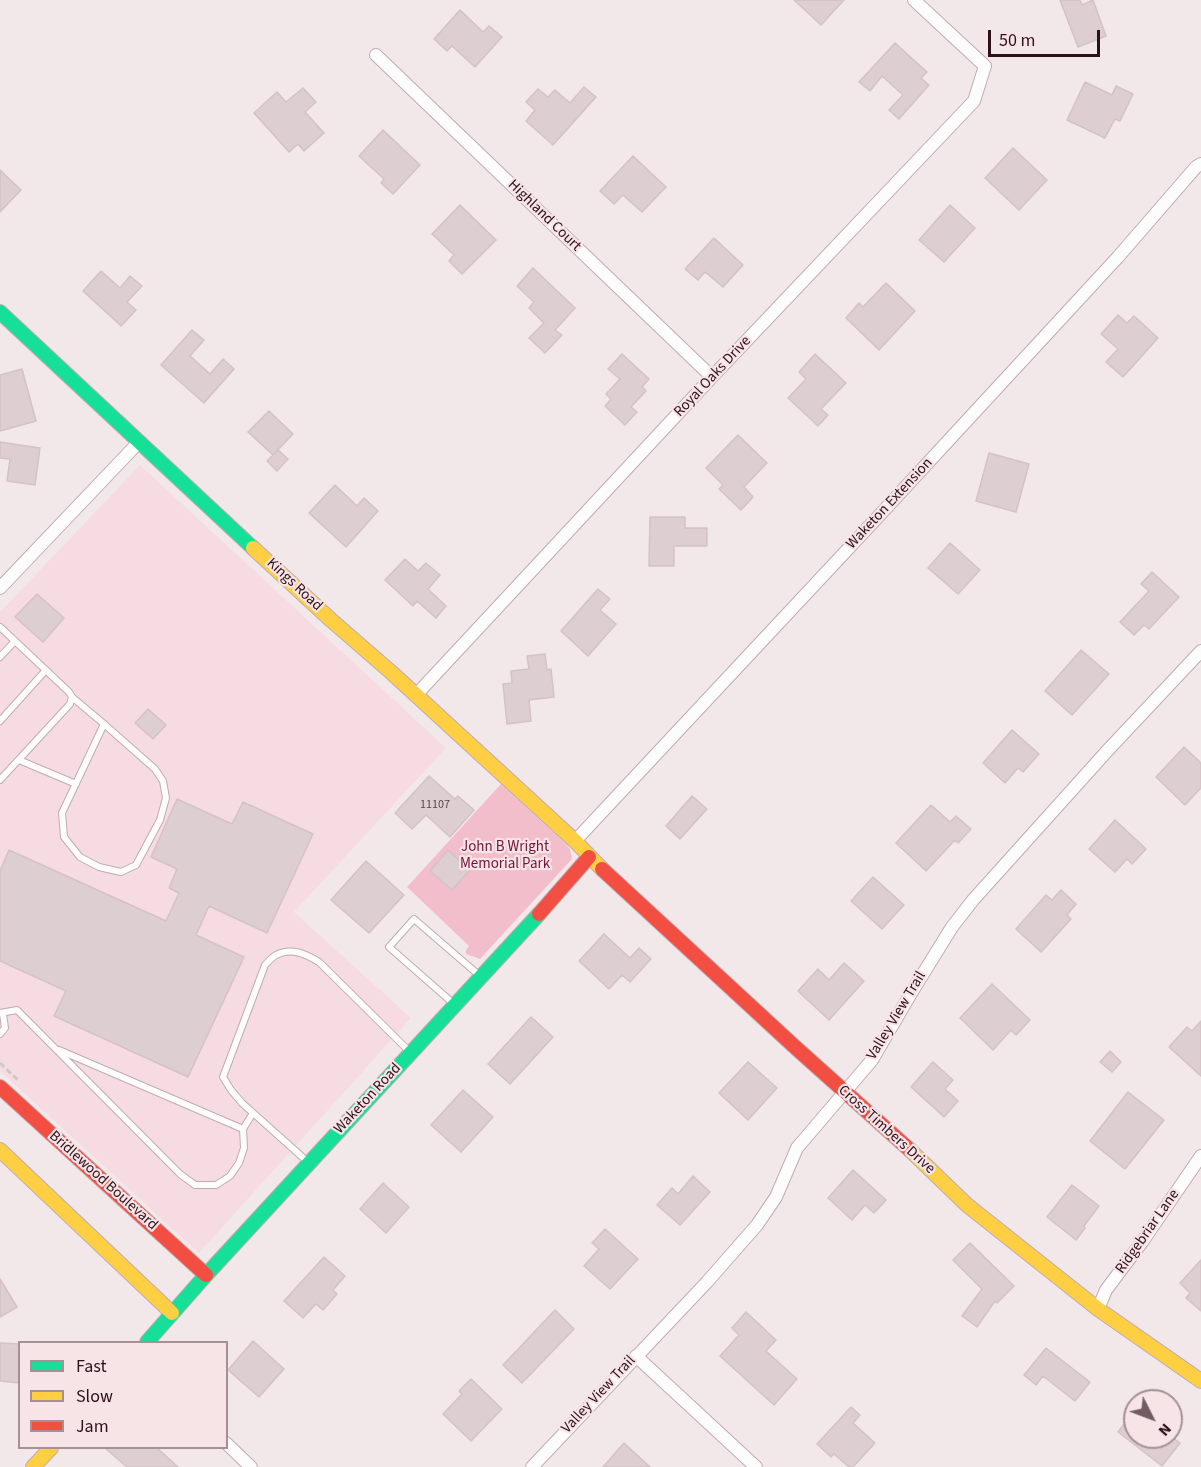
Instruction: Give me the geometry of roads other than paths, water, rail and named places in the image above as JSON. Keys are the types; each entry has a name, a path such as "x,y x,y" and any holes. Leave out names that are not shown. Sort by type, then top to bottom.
{"street":[{"name":"Royal Oaks Drive","path":"416,695 712,377 974,101 985,66 914,0"},
{"name":"Highland Court","path":"376,55 712,377"},
{"name":"Waketon Extension","path":"575,841 876,519 1201,164"},
{"name":"Kings Road","path":"0,312 331,620 575,841 589,857"},
{"path":"0,588 139,442"},
{"name":"Valley View Trail","path":"532,1467 758,1225 776,1197 797,1148 872,1060 952,927 973,900 1108,750 1201,651"},
{"name":"Cross Timbers Drive","path":"589,857 967,1205 1098,1309 1201,1381"},
{"name":"Waketon Road","path":"148,1341 589,857"},
{"name":"Bridlewood Boulevard","path":"0,1088 206,1275"},
{"path":"0,1150 172,1313"},
{"name":"Ridgebriar Lane","path":"1098,1309 1106,1290 1201,1156"},
{"path":"636,1356 756,1467"},
{"path":"228,1445 251,1467"},
{"path":"33,1467 50,1449"}],"lane":[{"path":"0,627 72,697 104,724 155,769 163,781 166,798 160,820 136,865 121,872 99,867 80,857 64,837 62,813 104,724"},
{"path":"0,657 15,641"},
{"path":"0,720 46,670"},
{"path":"0,780 70,704 72,697"},
{"path":"19,760 76,784"},
{"path":"454,1004 389,947 414,918 480,977"},
{"path":"309,1163 253,1113 231,1090 224,1077 265,965 277,955 291,952 304,953 319,962 410,1053"},
{"path":"0,1034 5,1028 1,1013 17,1010 180,1174 195,1185 216,1185 230,1176 239,1163 244,1148 243,1129 253,1113"},
{"path":"55,1048 243,1129"}],"park label":[{"name":"John B Wright Memorial Park","path":"505,856"}]}
